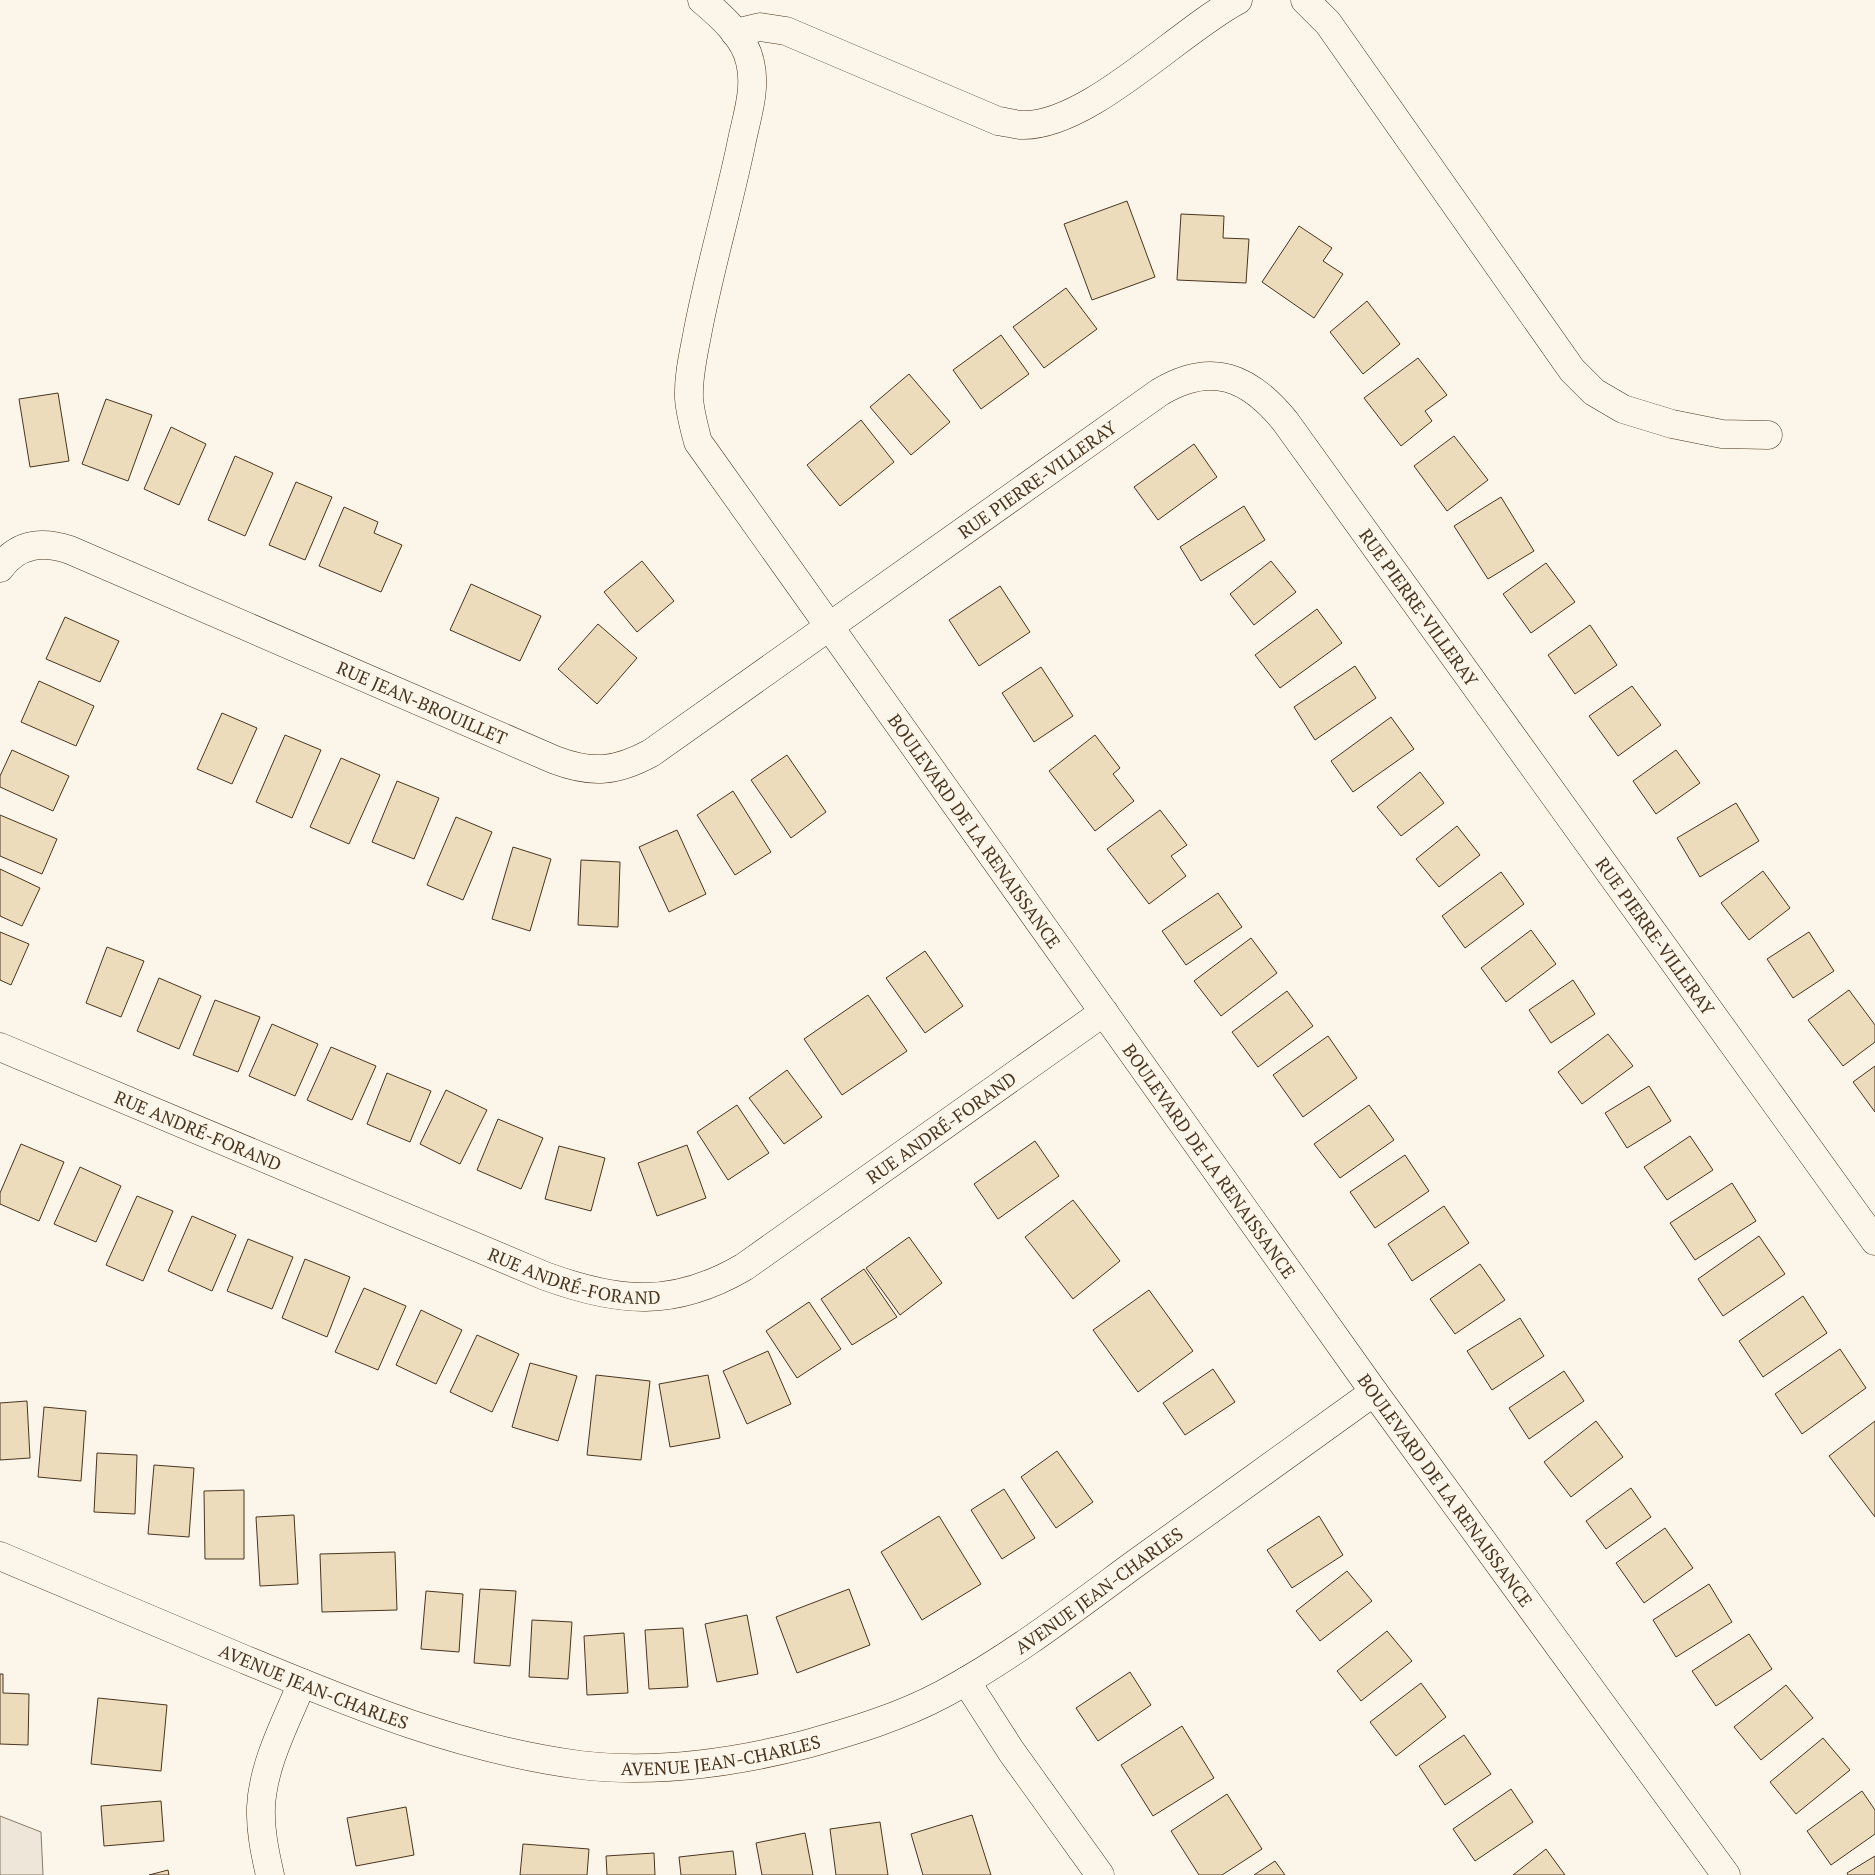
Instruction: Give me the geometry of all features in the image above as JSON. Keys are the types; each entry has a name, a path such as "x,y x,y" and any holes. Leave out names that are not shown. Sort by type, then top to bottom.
{"street":[{"name":"BOULEVARD DE LA RENAISSANCE","path":"702,0 741,41 750,61 752,81 742,142 703,306 692,361 689,395 690,416 698,442 828,628 1374,1392 1726,1875"},
{"path":"735,33 760,27 786,31 998,121 1022,125 1047,121 1078,109 1133,74 1238,0"},
{"path":"1305,0 1328,23 1572,370 1594,392 1624,409 1672,424 1722,434 1768,435"},
{"name":"RUE PIERRE-VILLERAY","path":"828,628 1177,382 1191,377 1206,375 1237,381 1250,387 1262,395 1285,421 1875,1241"},
{"name":"RUE JEAN-BROUILLET","path":"0,568 11,556 32,545 57,546 70,550 555,760 583,769 595,770 625,766 651,753 828,628"},
{"name":"RUE ANDRÉ-FORAND","path":"0,1048 545,1276 598,1293 639,1298 702,1287 744,1267 1104,1012"},
{"name":"AVENUE JEAN-CHARLES","path":"0,1556 302,1683 434,1734 485,1748 581,1765 643,1768 718,1762 854,1731 912,1709 966,1681 1020,1647 1374,1392"},
{"path":"966,1681 1012,1751 1100,1875"},
{"path":"270,1875 263,1840 261,1807 263,1792 271,1762 302,1683"}],"shaded area":[{"path":"0,1816 41,1832 43,1875 0,1875"}],"building":[{"path":"1127,201 1155,277 1092,300 1064,224"},
{"path":"1181,214 1224,216 1223,238 1249,239 1246,283 1177,280"},
{"path":"1299,226 1332,248 1323,261 1343,274 1314,318 1262,282"},
{"path":"1066,288 1097,329 1044,368 1013,327"},
{"path":"1367,301 1400,344 1363,374 1330,332"},
{"path":"1001,335 1029,374 981,409 953,370"},
{"path":"1418,358 1447,395 1425,411 1432,421 1401,446 1364,398"},
{"path":"909,374 950,422 911,455 870,407"},
{"path":"58,393 69,461 30,467 19,399"},
{"path":"106,399 152,415 128,481 82,464"},
{"path":"861,420 894,462 840,506 807,465"},
{"path":"171,427 206,444 179,505 144,489"},
{"path":"1454,436 1488,480 1447,511 1414,466"},
{"path":"1194,444 1217,477 1158,520 1134,487"},
{"path":"235,456 273,473 245,536 208,520"},
{"path":"296,482 332,497 305,560 269,545"},
{"path":"1501,497 1534,551 1488,579 1454,526"},
{"path":"1244,506 1265,540 1201,581 1180,547"},
{"path":"344,507 378,522 374,533 402,545 381,592 319,566"},
{"path":"642,561 674,601 637,632 604,592"},
{"path":"1271,561 1296,592 1254,625 1230,594"},
{"path":"1546,563 1575,602 1531,633 1503,594"},
{"path":"471,584 541,616 520,661 450,630"},
{"path":"1000,586 1030,632 979,666 949,620"},
{"path":"1317,609 1342,643 1280,688 1255,655"},
{"path":"65,617 119,641 100,682 46,659"},
{"path":"598,624 637,658 597,704 558,669"},
{"path":"1590,625 1617,665 1575,694 1548,655"},
{"path":"1355,666 1376,698 1315,740 1294,707"},
{"path":"1041,667 1073,716 1034,742 1002,693"},
{"path":"39,681 94,706 76,746 21,722"},
{"path":"1632,686 1661,725 1618,756 1589,716"},
{"path":"222,713 257,728 232,784 197,769"},
{"path":"1391,717 1414,749 1353,792 1331,761"},
{"path":"285,735 321,750 292,818 256,802"},
{"path":"1095,735 1120,768 1113,774 1134,801 1095,831 1049,771"},
{"path":"12,750 69,776 53,811 0,787 0,776"},
{"path":"1676,750 1700,783 1656,814 1633,781"},
{"path":"787,755 826,812 791,838 751,780"},
{"path":"341,758 380,775 349,844 310,827"},
{"path":"1420,772 1444,803 1401,836 1377,807"},
{"path":"397,781 439,798 414,859 372,842"},
{"path":"733,791 771,852 735,875 697,815"},
{"path":"1736,803 1759,841 1700,877 1677,838"},
{"path":"1160,810 1187,845 1171,856 1186,876 1149,904 1107,849"},
{"path":"0,815 57,839 42,874 0,856"},
{"path":"456,817 492,832 463,900 427,885"},
{"path":"1457,826 1480,855 1439,887 1416,859"},
{"path":"677,830 706,894 669,912 639,847"},
{"path":"513,847 551,859 530,931 492,919"},
{"path":"581,860 620,862 618,927 578,925"},
{"path":"0,869 40,888 22,926 0,916"},
{"path":"1763,871 1790,908 1749,940 1721,903"},
{"path":"1501,872 1524,904 1465,948 1442,916"},
{"path":"1218,893 1242,927 1186,965 1162,931"},
{"path":"1531,930 1556,964 1506,1002 1481,968"},
{"path":"0,932 29,944 11,985 0,980"},
{"path":"1809,932 1834,971 1793,998 1767,959"},
{"path":"1251,938 1277,973 1221,1016 1194,981"},
{"path":"107,947 144,961 121,1017 86,1003"},
{"path":"925,951 963,1006 925,1033 886,978"},
{"path":"159,978 201,996 179,1049 137,1031"},
{"path":"1573,980 1595,1014 1551,1043 1529,1010"},
{"path":"1849,990 1875,1025 1875,1042 1843,1066 1808,1020"},
{"path":"1287,991 1313,1026 1258,1067 1232,1032"},
{"path":"868,995 907,1051 842,1095 804,1039"},
{"path":"215,1000 260,1017 238,1072 193,1055"},
{"path":"272,1024 318,1044 295,1096 249,1076"},
{"path":"1608,1034 1633,1066 1582,1104 1558,1072"},
{"path":"1328,1036 1357,1078 1303,1117 1273,1075"},
{"path":"331,1047 376,1066 352,1120 307,1100"},
{"path":"1875,1066 1875,1112 1853,1082"},
{"path":"787,1070 822,1117 784,1144 749,1098"},
{"path":"387,1073 431,1091 410,1142 367,1124"},
{"path":"1649,1086 1671,1121 1627,1148 1605,1113"},
{"path":"446,1090 487,1110 460,1164 420,1144"},
{"path":"737,1105 769,1153 728,1180 697,1132"},
{"path":"1369,1105 1394,1140 1340,1178 1314,1144"},
{"path":"498,1119 543,1138 521,1189 477,1170"},
{"path":"1690,1136 1713,1170 1667,1200 1644,1167"},
{"path":"1035,1141 1059,1176 998,1219 974,1184"},
{"path":"21,1144 64,1162 39,1221 0,1204 0,1193"},
{"path":"687,1145 706,1198 657,1216 638,1163"},
{"path":"559,1146 605,1158 591,1211 545,1199"},
{"path":"1405,1155 1429,1191 1375,1228 1350,1192"},
{"path":"80,1167 121,1186 96,1242 54,1224"},
{"path":"1732,1183 1756,1221 1695,1260 1670,1223"},
{"path":"137,1196 173,1211 143,1281 106,1265"},
{"path":"1073,1200 1120,1261 1073,1299 1025,1237"},
{"path":"1444,1206 1469,1243 1412,1281 1388,1244"},
{"path":"192,1216 236,1235 212,1291 168,1271"},
{"path":"1759,1236 1785,1274 1723,1316 1698,1279"},
{"path":"909,1237 942,1283 900,1315 866,1268"},
{"path":"248,1239 293,1257 272,1309 227,1291"},
{"path":"305,1259 350,1277 327,1337 282,1318"},
{"path":"1480,1264 1505,1300 1455,1334 1430,1299"},
{"path":"864,1269 897,1317 852,1345 821,1299"},
{"path":"364,1288 406,1306 378,1370 335,1352"},
{"path":"1149,1290 1193,1351 1138,1392 1093,1330"},
{"path":"1803,1296 1827,1333 1763,1377 1739,1341"},
{"path":"809,1302 841,1349 797,1378 766,1331"},
{"path":"421,1310 462,1330 436,1384 396,1365"},
{"path":"1520,1318 1544,1356 1492,1390 1467,1351"},
{"path":"477,1335 519,1354 492,1412 450,1392"},
{"path":"1840,1349 1866,1388 1802,1434 1775,1394"},
{"path":"768,1351 791,1404 747,1424 723,1371"},
{"path":"530,1363 577,1376 558,1441 512,1427"},
{"path":"1213,1369 1235,1402 1185,1435 1163,1403"},
{"path":"1564,1371 1584,1401 1529,1439 1509,1408"},
{"path":"596,1375 650,1381 641,1460 587,1455"},
{"path":"708,1375 720,1438 670,1447 659,1384"},
{"path":"27,1401 30,1458 0,1460 0,1403"},
{"path":"44,1407 86,1411 81,1481 38,1477"},
{"path":"1596,1421 1623,1457 1571,1497 1544,1462"},
{"path":"1875,1421 1875,1517 1829,1456"},
{"path":"1057,1451 1093,1502 1056,1528 1021,1477"},
{"path":"97,1453 137,1455 135,1514 94,1512"},
{"path":"154,1465 194,1468 189,1537 148,1534"},
{"path":"1631,1488 1651,1517 1606,1549 1586,1521"},
{"path":"1004,1489 1035,1538 1002,1559 971,1510"},
{"path":"244,1490 244,1559 205,1559 204,1491"},
{"path":"294,1515 298,1584 260,1586 256,1517"},
{"path":"939,1516 981,1584 922,1620 881,1552"},
{"path":"1319,1516 1343,1555 1292,1588 1267,1550"},
{"path":"1665,1528 1693,1568 1644,1603 1616,1563"},
{"path":"395,1552 397,1610 322,1612 320,1554"},
{"path":"1347,1571 1372,1601 1320,1641 1296,1611"},
{"path":"1709,1584 1732,1622 1676,1657 1653,1620"},
{"path":"480,1589 516,1591 510,1666 474,1663"},
{"path":"849,1589 870,1645 797,1673 776,1617"},
{"path":"426,1591 463,1594 459,1652 421,1649"},
{"path":"747,1615 758,1674 717,1682 705,1624"},
{"path":"532,1620 572,1622 568,1679 529,1677"},
{"path":"683,1628 688,1687 649,1689 645,1630"},
{"path":"1387,1631 1412,1661 1361,1701 1337,1671"},
{"path":"624,1633 628,1693 587,1695 584,1636"},
{"path":"1749,1634 1772,1669 1716,1706 1692,1671"},
{"path":"1130,1672 1151,1705 1098,1741 1076,1708"},
{"path":"0,1674 3,1674 3,1693 29,1694 28,1745 0,1744"},
{"path":"1421,1683 1446,1717 1396,1756 1370,1722"},
{"path":"1786,1685 1813,1718 1761,1760 1734,1727"},
{"path":"98,1698 167,1705 161,1771 91,1764"},
{"path":"1182,1726 1214,1778 1153,1816 1121,1765"},
{"path":"1464,1735 1491,1774 1445,1805 1419,1766"},
{"path":"1823,1738 1850,1770 1796,1814 1770,1782"},
{"path":"1511,1789 1533,1822 1475,1861 1453,1829"},
{"path":"1862,1791 1875,1810 1875,1834 1831,1865 1807,1831"},
{"path":"1227,1794 1262,1849 1222,1875 1199,1875 1171,1831"},
{"path":"161,1801 164,1841 104,1846 101,1806"},
{"path":"406,1807 414,1855 356,1866 347,1818"},
{"path":"972,1815 991,1875 923,1875 911,1834"},
{"path":"880,1822 888,1875 836,1875 830,1829"},
{"path":"805,1833 813,1875 762,1875 756,1843"},
{"path":"523,1844 589,1849 587,1875 520,1875"},
{"path":"1546,1849 1565,1875 1513,1875"},
{"path":"733,1851 736,1875 681,1875 679,1857"},
{"path":"654,1853 655,1875 607,1875 606,1856"},
{"path":"1875,1856 1875,1875 1848,1875 1847,1873"},
{"path":"1275,1861 1285,1875 1254,1875"},
{"path":"168,1870 169,1875 149,1875"}]}
